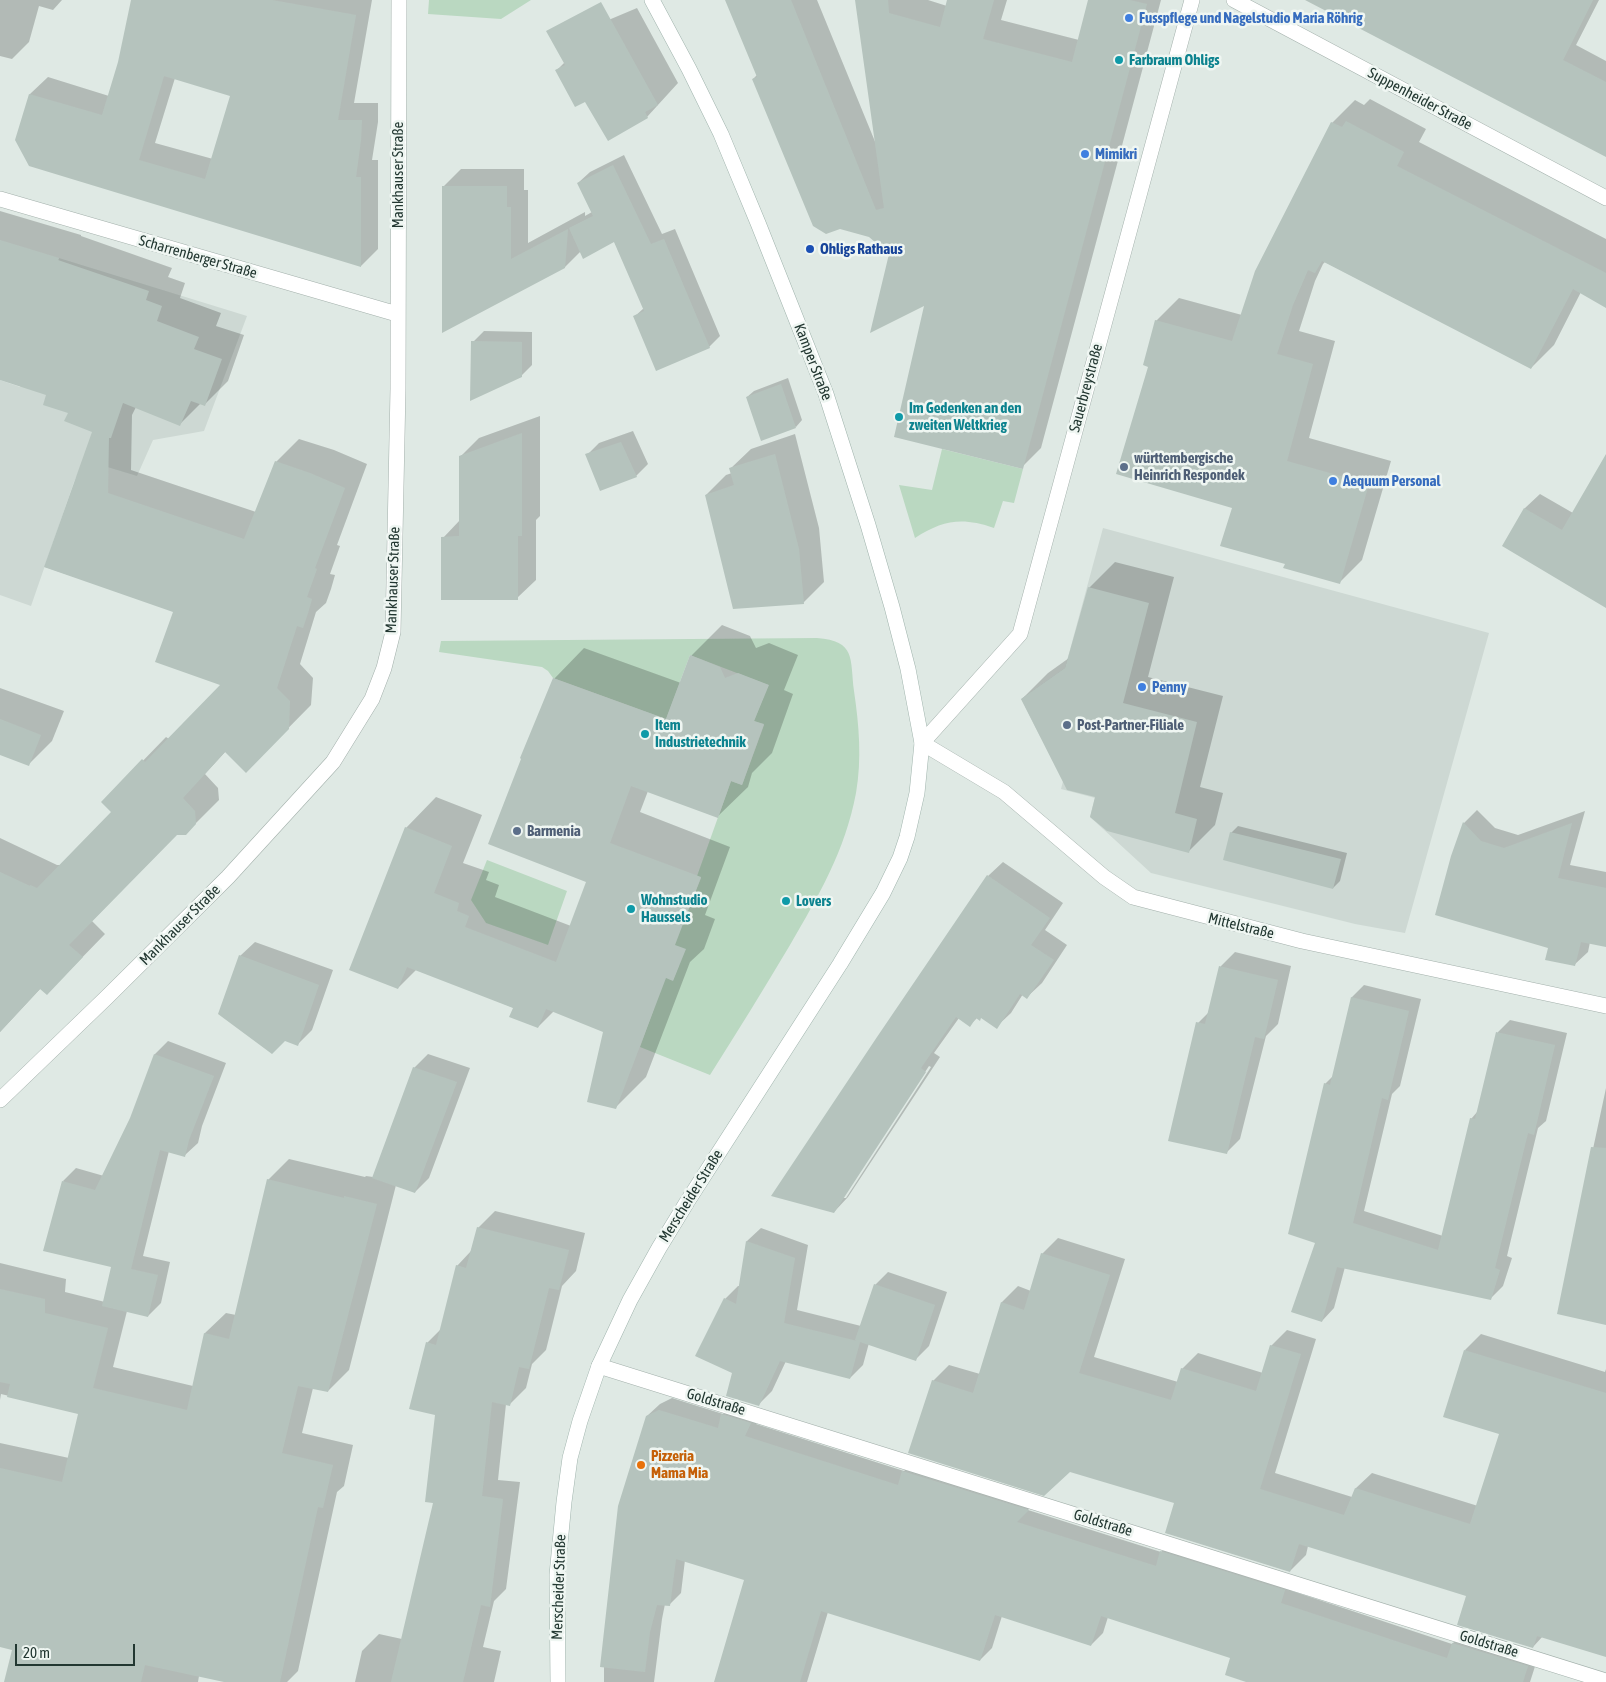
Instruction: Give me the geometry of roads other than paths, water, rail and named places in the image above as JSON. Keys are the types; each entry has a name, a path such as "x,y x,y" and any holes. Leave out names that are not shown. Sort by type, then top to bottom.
{"street":[{"name":"Mankhauser Straße","path":"0,1100 108,997 228,878 333,762 372,699 384,668 393,632 398,389 399,0"},
{"name":"Kamper Straße","path":"652,0 690,69 721,134 826,394 892,607 908,669 922,743"},
{"name":"Sauerbreystraße","path":"922,743 1020,634 1192,0"},
{"name":"Suppenheider Straße","path":"1234,0 1606,198"},
{"name":"Scharrenberger Straße","path":"0,199 397,314"},
{"name":"Mittelstraße","path":"922,743 1004,792 1104,877 1133,897 1203,917 1302,941 1606,1006"},
{"name":"Merscheider Straße","path":"558,1682 556,1648 557,1575 564,1502 570,1458 580,1421 599,1366 630,1300 668,1233 840,964 883,893 900,858 907,838 917,793 922,743"},
{"name":"Goldstraße","path":"599,1366 1606,1681"}],"place":[{"name":"Fusspflege und Nagelstudio Maria Röhrig","path":"1129,18"},
{"name":"Farbraum Ohligs","path":"1119,60"},
{"name":"Mimikri","path":"1085,154"},
{"name":"Ohligs Rathaus","path":"810,249"},
{"name":"Im Gedenken an den zweiten Weltkrieg","path":"899,417"},
{"name":"württembergische Heinrich Respondek","path":"1124,467"},
{"name":"Aequum Personal","path":"1333,481"},
{"name":"Penny","path":"1142,687"},
{"name":"Post-Partner-Filiale","path":"1067,725"},
{"name":"Item Industrietechnik","path":"645,734"},
{"name":"Barmenia","path":"517,831"},
{"name":"Lovers","path":"786,901"},
{"name":"Wohnstudio Haussels","path":"631,909"},
{"name":"Pizzeria Mama Mia","path":"641,1465"}]}
